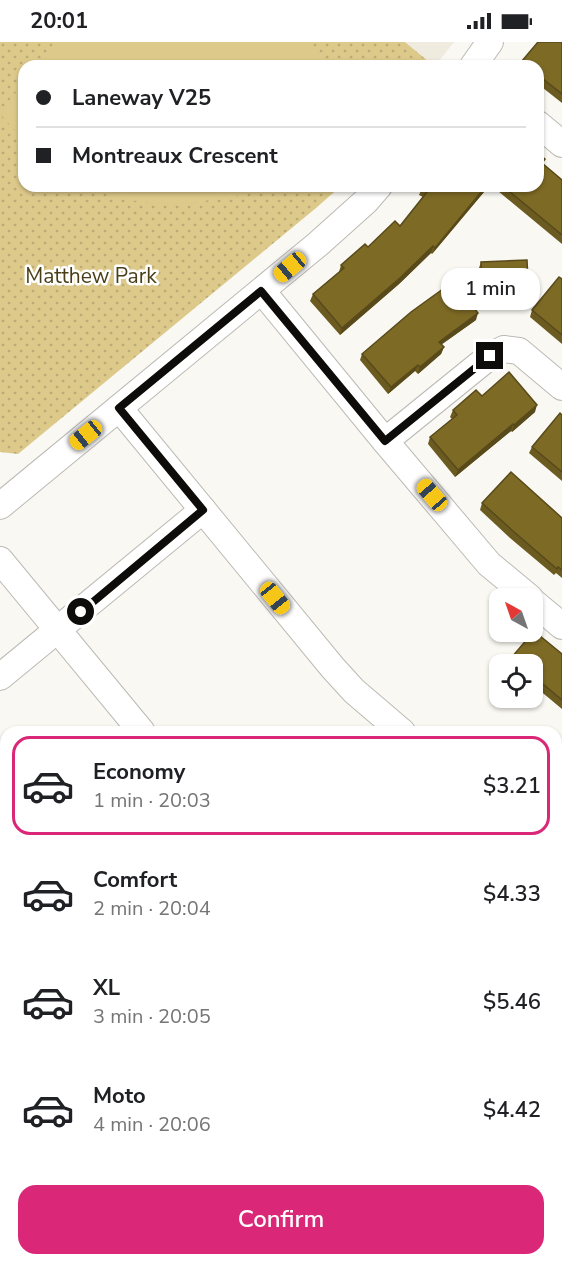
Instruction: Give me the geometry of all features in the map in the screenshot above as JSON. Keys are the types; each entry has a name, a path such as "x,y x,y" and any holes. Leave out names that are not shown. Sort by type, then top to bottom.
{"street":[{"path":"477,60 490,42"},
{"path":"544,129 562,144"},
{"path":"0,506 343,223 374,192"},
{"path":"261,291 489,564 517,588"},
{"path":"385,441 490,356 504,349 519,351 562,387"},
{"path":"119,408 333,668 354,691 395,726"},
{"path":"0,677 203,510"},
{"path":"0,560 137,726"},
{"path":"543,610 562,626"}],"shaded area":[{"path":"405,42 454,42 440,60 427,60"}],"green space":[{"name":"Matthew Park","path":"0,42 405,42 427,60 18,60 18,192 334,192 18,454 0,452"},
{"path":"59,42 307,42 327,60 43,60"},
{"path":"18,90 18,134 0,114"},
{"path":"102,192 246,192 241,195 179,205 117,199"}],"building":[{"path":"538,42 562,42 562,94 544,80 544,60 523,60"},
{"path":"544,165 562,180 562,235 510,192 544,192"},
{"path":"427,192 481,192 435,248 433,246 342,328 313,294 344,268 341,265 365,244 368,247 395,221 400,226"},
{"path":"527,260 529,301 483,303 481,262"},
{"path":"559,277 562,279 562,335 532,310"},
{"path":"454,281 478,313 439,342 444,347 391,387 362,354 411,312"},
{"path":"509,372 537,405 458,470 430,437 457,415 453,410 476,390 482,396"},
{"path":"560,413 562,415 562,472 532,447"},
{"path":"511,472 562,518 562,570 558,567 557,569 482,503"},
{"path":"543,638 562,654 562,700 543,684 543,654 515,654 525,642 543,642"}],"route":[{"path":"81,612 203,510 119,408 261,291 385,441 490,356"}]}
